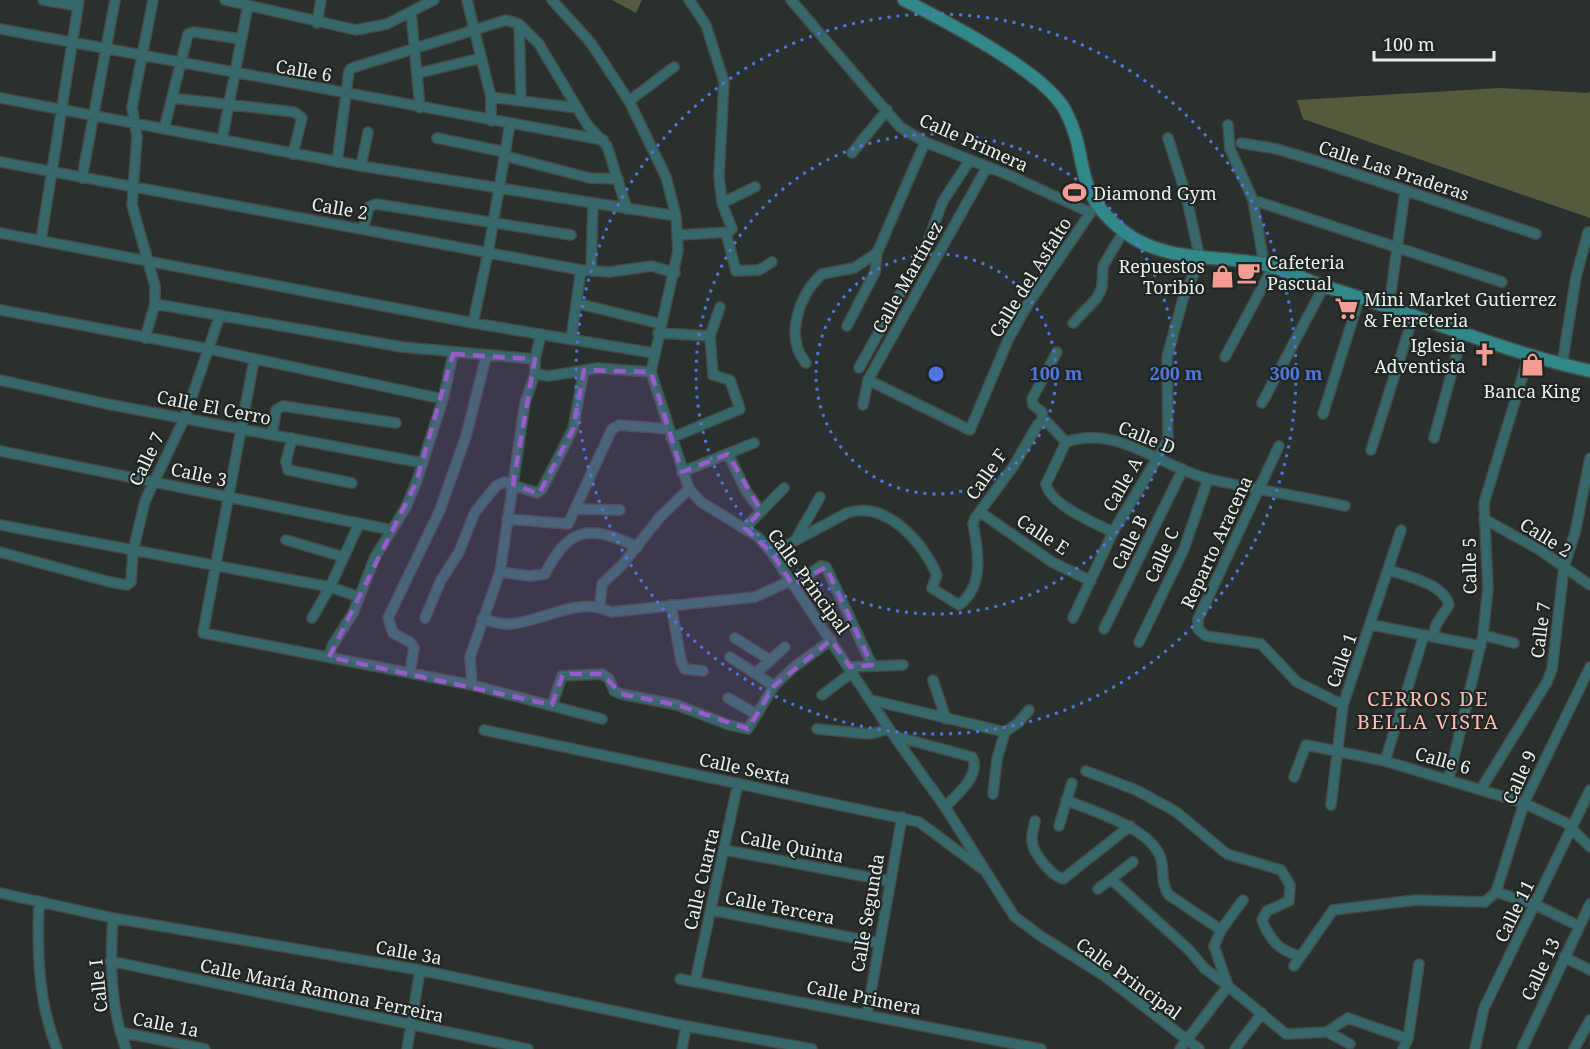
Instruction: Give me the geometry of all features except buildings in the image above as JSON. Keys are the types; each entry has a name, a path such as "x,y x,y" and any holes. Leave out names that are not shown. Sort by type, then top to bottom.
{"main road":[{"path":"904,0 1025,70 1050,90 1072,123 1085,183 1094,209 1144,243 1172,254 1268,266 1529,355 1590,371"}],"street":[{"path":"41,240 50,172 79,3 44,0"},
{"path":"82,178 115,0"},
{"path":"145,338 154,304 155,286 150,261 135,221 137,137 132,107 153,0"},
{"path":"225,0 317,23 356,30 387,24 427,2"},
{"path":"317,23 321,0"},
{"path":"467,0 491,97 491,120"},
{"name":"Calle Principal","path":"552,0 562,4 629,101 666,177 676,216 678,235 675,273 659,328 651,372 669,434 689,489 701,502 745,528 772,553 852,669 892,733 945,807 1014,916 1024,925 1106,977 1185,1040 1180,1049"},
{"path":"678,235 726,233 732,229 722,203 719,176 724,82 706,25 689,0"},
{"name":"Calle Primera","path":"791,0 900,127 925,142 1094,209"},
{"path":"222,140 248,5"},
{"path":"411,12 419,73 420,108"},
{"path":"337,162 346,94 352,68 498,21 519,24 539,44 588,126 607,146 627,209"},
{"path":"519,24 521,101"},
{"name":"Calle 6","path":"0,30 603,140"},
{"path":"164,129 185,41 191,33 241,39"},
{"path":"419,73 481,58"},
{"path":"629,101 674,67"},
{"path":"491,97 577,108"},
{"path":"0,98 337,162 593,205 676,216"},
{"path":"172,98 294,112 302,118 293,154"},
{"path":"852,153 887,110"},
{"path":"472,323 488,253 510,124"},
{"path":"1225,357 1268,266 1253,200 1230,148 1228,125"},
{"path":"361,166 368,132"},
{"path":"437,138 500,151 505,156 590,178 618,179"},
{"path":"1168,138 1186,195 1200,259"},
{"path":"847,326 875,272 877,253 925,142"},
{"name":"Calle Las Praderas","path":"1241,143 1277,149 1536,234"},
{"path":"859,368 925,249 943,201 970,160"},
{"name":"Calle 2","path":"0,162 581,270 609,272 652,266 675,273"},
{"name":"Calle Martínez","path":"863,405 868,380 987,167"},
{"path":"722,203 755,187"},
{"path":"1389,306 1406,191"},
{"path":"1253,200 1502,282"},
{"path":"363,229 369,207 376,204 571,234"},
{"path":"591,271 593,205"},
{"name":"Calle del Asfalto","path":"868,380 970,430 1008,340 1094,209"},
{"path":"1073,323 1097,298 1102,287 1103,266 1124,231"},
{"path":"1562,365 1576,277 1588,232"},
{"path":"0,233 472,323 653,353"},
{"path":"726,233 736,271 759,270 772,262"},
{"path":"806,363 799,354 795,336 799,311 805,297 822,274 854,268 877,253"},
{"name":"Calle A","path":"1073,618 1113,532 1168,440 1167,357 1183,299 1200,259"},
{"path":"571,339 581,270"},
{"path":"1262,403 1324,286"},
{"path":"1323,414 1360,296"},
{"path":"576,303 659,328 710,336"},
{"path":"154,304 453,354 535,359"},
{"path":"568,524 612,429 619,425 669,434 741,407 730,380 713,375 710,336 720,307"},
{"path":"0,310 209,349 443,399"},
{"path":"1371,450 1414,314"},
{"name":"Calle 7","path":"0,552 14,558 127,585 132,578 137,526 152,481 185,417 220,315"},
{"path":"1434,438 1463,332"},
{"path":"472,685 470,657 500,572 525,403 535,374 535,359 541,334"},
{"path":"1057,352 1032,399 1034,405 1042,412 1042,422 1052,425 1066,442 1046,484 1047,490 1069,510 1113,532"},
{"path":"329,657 332,646 348,622 375,557 406,507 423,463 443,399 453,354"},
{"name":"Calle 5","path":"1449,778 1481,646 1488,588 1484,503 1529,355"},
{"path":"410,672 414,648 410,642 393,633 388,618 440,510 466,436 486,357"},
{"path":"254,360 202,633 472,685 602,719"},
{"path":"535,374 549,376 584,370 616,368 651,372"},
{"path":"424,618 441,580 459,552 475,512 496,486 504,482 537,493 542,489 573,429 584,370"},
{"name":"Calle El Cerro","path":"0,380 106,404 423,463"},
{"path":"272,435 276,410 284,406 396,423"},
{"name":"Calle F","path":"796,539 857,509 882,516 902,527 937,572 932,588 956,604 962,603 970,591 978,569 973,524 1042,422"},
{"name":"Calle D","path":"1066,442 1085,436 1124,442 1156,459 1208,478 1345,506"},
{"path":"291,438 288,470 352,483"},
{"path":"682,472 754,443"},
{"name":"Reparto Aracena","path":"1279,446 1198,619 1198,629 1206,636 1261,644 1297,682 1343,705"},
{"name":"Calle 3","path":"0,451 392,530"},
{"path":"728,454 746,492 761,511"},
{"name":"Calle 7","path":"1480,789 1547,682 1552,669 1564,567 1575,533 1590,458"},
{"name":"Calle B","path":"1104,629 1183,469"},
{"name":"Calle C","path":"1138,642 1184,549 1208,478"},
{"path":"745,528 784,488"},
{"path":"600,606 602,584 637,547 660,517 689,489"},
{"path":"772,553 796,539 820,497"},
{"path":"575,509 620,510"},
{"name":"Calle E","path":"980,512 1052,562 1091,581"},
{"path":"507,519 568,524 577,534"},
{"name":"Calle 2","path":"1484,519 1590,585"},
{"path":"312,618 330,587 359,524"},
{"path":"0,525 330,587 359,597"},
{"name":"Calle 1","path":"1331,805 1343,705 1372,625 1401,531"},
{"path":"500,572 530,576 545,574 550,564 577,534 598,532 611,534 637,547"},
{"path":"286,540 344,556"},
{"path":"482,619 510,624 583,606 600,606 611,612 755,597 792,583 821,566 826,567 872,665"},
{"path":"1384,761 1429,636 1449,605 1446,597 1426,584 1389,570"},
{"path":"671,605 685,669 703,671"},
{"path":"1372,625 1481,646"},
{"path":"1482,635 1514,643"},
{"path":"735,638 770,660"},
{"path":"552,705 562,676 602,674 609,679 614,691 621,694 677,705 729,725 750,729 756,714 774,686 793,668 831,640"},
{"path":"756,673 785,647"},
{"path":"730,657 774,686"},
{"path":"822,695 852,669 872,665 903,665"},
{"name":"Calle 9","path":"1496,892 1524,803 1590,667"},
{"path":"933,680 946,718"},
{"path":"728,698 756,714"},
{"path":"871,700 1005,732"},
{"path":"993,794 997,759 1005,732 1029,710"},
{"path":"817,729 870,734 892,733 972,757 973,772 962,790 945,807"},
{"name":"Calle Sexta","path":"484,730 919,822 985,871"},
{"name":"Calle 6","path":"1294,777 1306,745 1384,761 1449,778 1524,803 1566,823 1590,847"},
{"path":"1086,771 1136,790 1175,811 1227,854 1281,870 1290,885 1289,902 1267,911 1262,920 1269,937 1285,952 1300,956"},
{"name":"Calle Cuarta","path":"695,982 738,783"},
{"path":"1059,826 1072,783"},
{"name":"Calle 11","path":"1477,1048 1484,1008 1590,790"},
{"path":"1066,800 1130,826 1156,850 1164,889 1221,930"},
{"name":"Calle Segunda","path":"867,1014 902,818"},
{"path":"1035,821 1032,832 1033,848 1047,867 1063,879 1130,826"},
{"name":"Calle Quinta","path":"725,850 889,881"},
{"path":"1098,889 1133,862"},
{"path":"1111,879 1189,950 1204,968 1286,1034 1327,1032 1350,1044"},
{"path":"1294,966 1333,910 1416,900 1485,902 1496,892 1536,905 1579,926"},
{"name":"Calle 3a","path":"0,893 113,918 420,970 686,1026 812,1049"},
{"path":"1228,986 1214,946 1221,930 1243,900"},
{"path":"39,901 37,941 45,1020 57,1049"},
{"name":"Calle 13","path":"1522,1049 1590,904"},
{"name":"Calle Tercera","path":"711,910 879,943"},
{"name":"Calle I","path":"113,918 110,962 120,1032 126,1049"},
{"path":"1564,957 1590,970"},
{"name":"Calle María Ramona Ferreira","path":"110,962 512,1048 528,1049"},
{"path":"1403,1049 1408,1039 1419,964"},
{"path":"407,1049 420,970"},
{"name":"Calle Primera","path":"680,979 1041,1049"},
{"path":"1198,1049 1185,1040 1228,986"},
{"path":"1234,1049 1262,1013"},
{"path":"1327,1032 1348,1018 1408,1039"},
{"path":"1574,1049 1590,1020"},
{"path":"682,1049 686,1026"},
{"name":"Calle 1a","path":"120,1032 206,1049"}],"highlighted area":[{"path":"453,354 535,359 513,484 539,494 573,429 584,370 651,372 682,472 728,454 761,511 745,528 772,553 793,585 826,567 872,665 850,667 831,640 774,686 748,729 677,705 621,694 602,674 563,674 552,705 329,657 416,483"}],"green space":[{"path":"612,0 642,0 636,13"},
{"path":"1500,88 1588,93 1590,91 1590,218 1303,119 1297,100"}],"place":[{"name":"Diamond Gym","path":"1075,193"},
{"name":"Cafeteria Pascual","path":"1249,272"},
{"name":"Repuestos Toribio","path":"1223,276"},
{"name":"Mini Market Gutierrez & Ferreteria","path":"1346,309"},
{"name":"Iglesia Adventista","path":"1484,355"},
{"name":"Banca King","path":"1532,365"}],"district":[{"name":"CERROS DE BELLA VISTA","path":"1428,710"}]}
